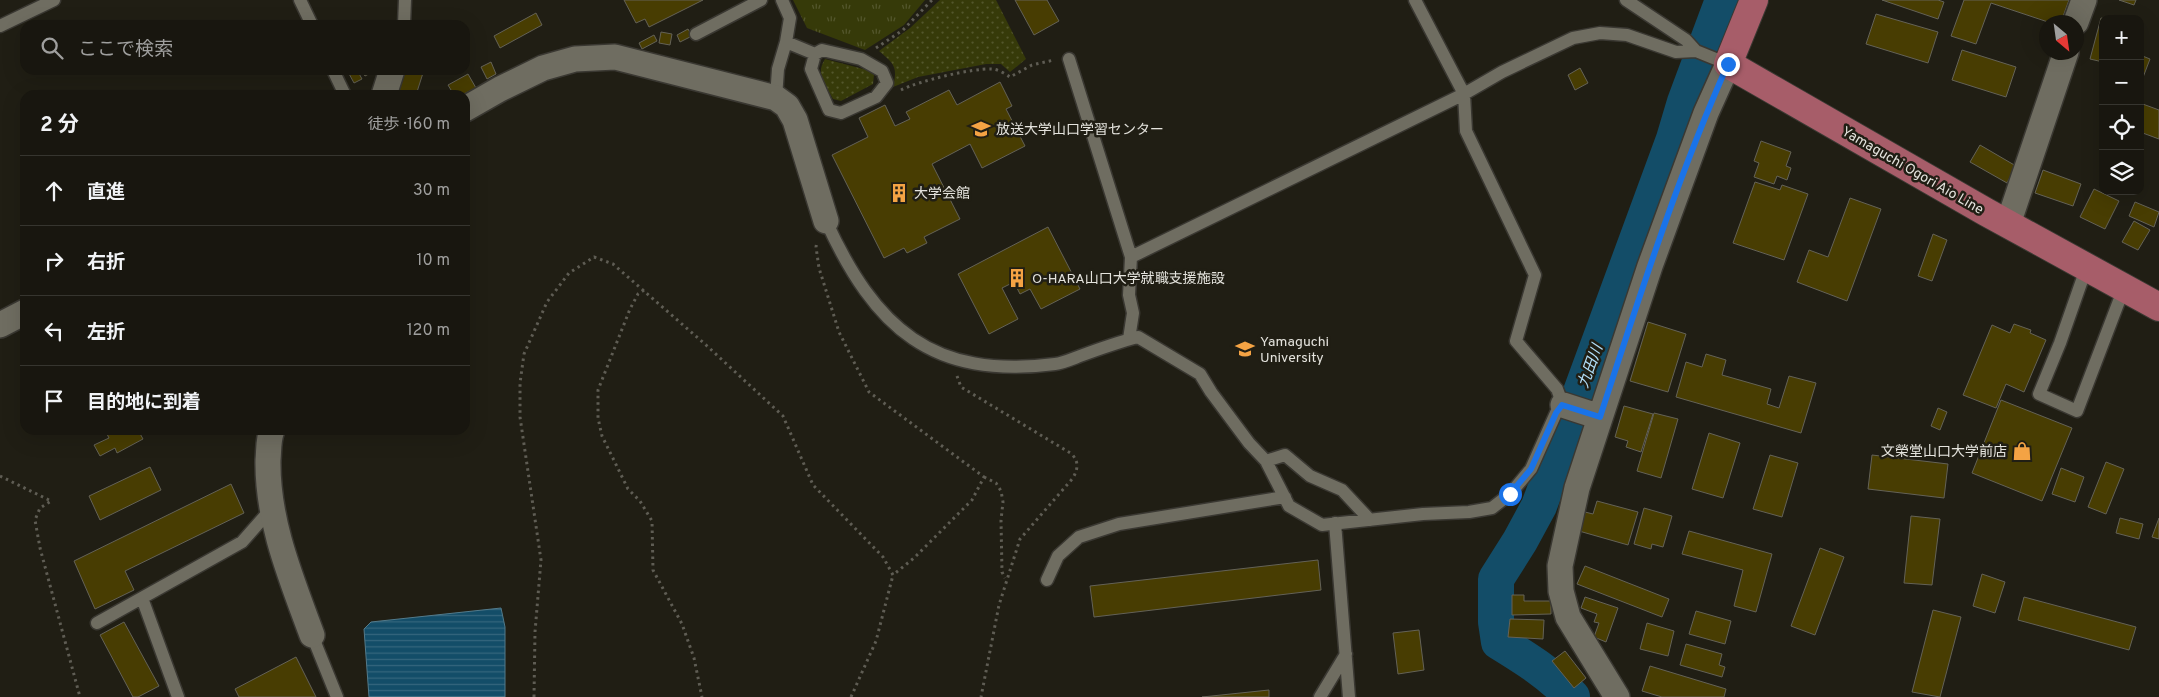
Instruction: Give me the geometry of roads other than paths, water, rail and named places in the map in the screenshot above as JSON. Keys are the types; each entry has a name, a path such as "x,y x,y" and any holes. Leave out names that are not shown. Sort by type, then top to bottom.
{"main road":[{"path":"1728,64 1754,0"},
{"name":"Yamaguchi Ogori Aio Line","path":"1728,64 2008,224 2159,307"}],"street":[{"path":"2079,15 2084,0"},
{"path":"470,106 543,68 575,59 615,57 776,98 787,106 795,120 826,221"},
{"path":"2008,224 2063,60"},
{"path":"1617,697 1568,617 1561,591 1560,566 1577,488 1653,257 1706,114 1728,64"},
{"path":"386,90 390,75"},
{"path":"0,325 20,315"},
{"path":"1562,405 1600,417"},
{"path":"270,435 268,486 272,508 282,554 312,635"}],"lane":[{"path":"0,26 54,0"},
{"path":"300,0 310,20"},
{"path":"404,20 405,0"},
{"path":"696,34 761,0"},
{"path":"776,98 778,69 786,42 790,18 782,0"},
{"path":"826,221 841,255 879,309 901,331 924,347 950,359 1004,367 1057,364 1138,337 1200,374 1249,443 1266,461 1289,506 1322,525 1423,514 1469,512 1492,508 1510,494 1531,469 1556,413 1562,405 1557,389 1516,341 1535,275 1466,131 1464,94 1416,0"},
{"path":"1626,0 1686,40 1696,51"},
{"path":"1131,257 1464,94 1502,72 1573,38 1600,33 1627,35 1676,52 1696,51 1728,64"},
{"path":"786,42 815,54"},
{"path":"822,50 861,59 882,71 887,82 876,97 841,113 830,110 811,69 815,54 822,50"},
{"path":"1069,59 1131,257 1129,295 1133,313 1129,339"},
{"path":"335,75 343,90"},
{"path":"2087,266 2060,343 2039,394 2077,411 2124,288"},
{"path":"1266,461 1285,455 1310,476 1342,490 1370,520"},
{"path":"1048,580 1058,556 1079,537 1119,524 1285,497"},
{"path":"97,623 242,542 272,508"},
{"path":"1335,523 1349,697"},
{"path":"142,598 178,697"},
{"path":"312,635 337,697"},
{"path":"1320,697 1346,654"}],"water":[{"path":"501,608 505,627 505,697 369,697 364,629 371,622"}],"waterway":[{"name":"九田川","path":"1572,697 1547,674 1499,642 1496,622 1496,579 1539,506 1723,0"}],"place":[{"name":"放送大学山口学習センター","path":"981,129"},
{"name":"大学会館","path":"899,193"},
{"name":"O-HARA山口大学就職支援施設","path":"1017,278"},
{"name":"Yamaguchi University","path":"1245,349"},
{"name":"文榮堂山口大学前店","path":"2022,451"}]}
